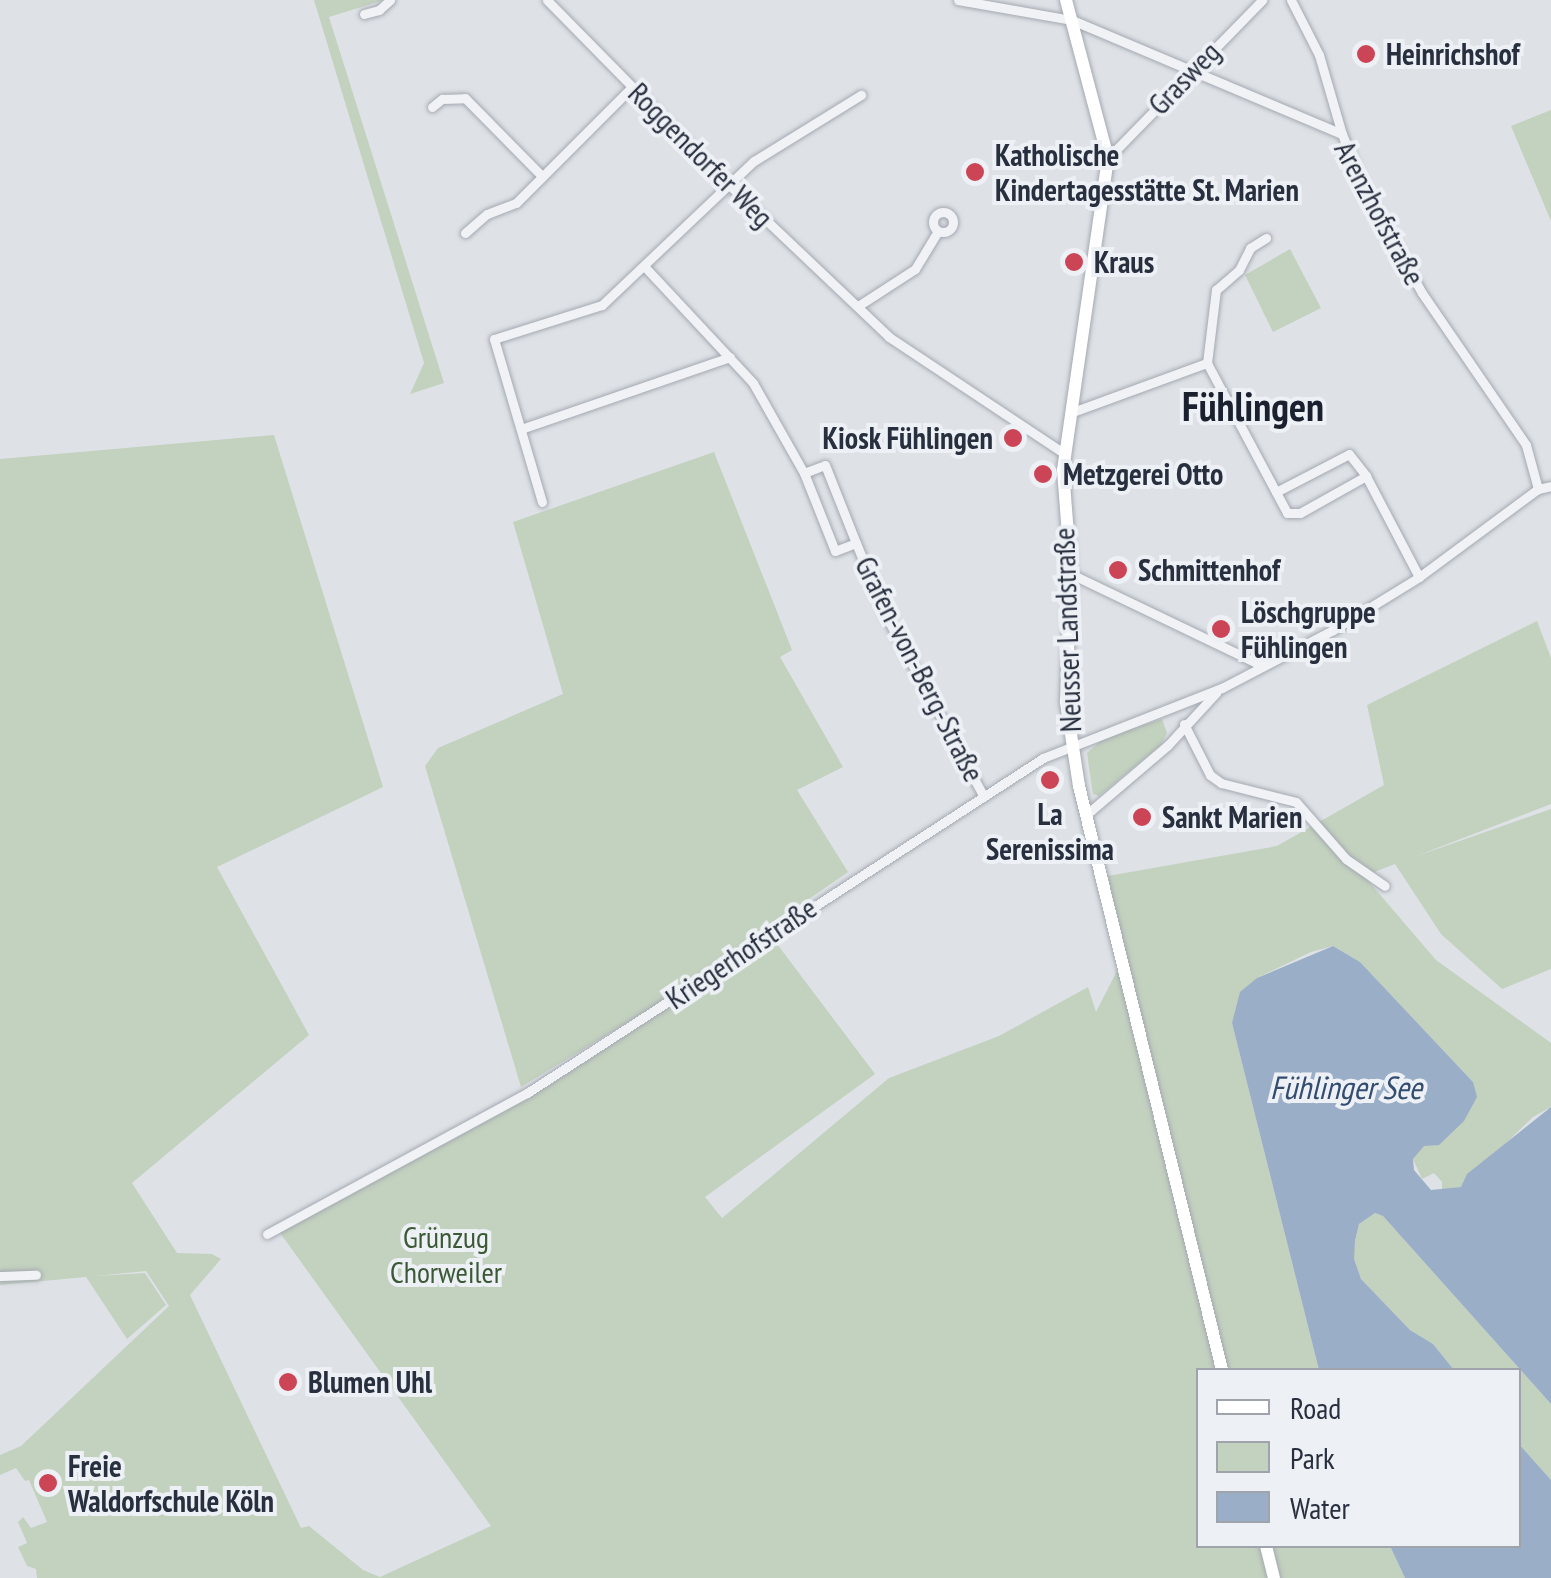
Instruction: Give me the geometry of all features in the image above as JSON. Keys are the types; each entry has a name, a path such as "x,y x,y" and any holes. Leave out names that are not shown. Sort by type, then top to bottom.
{"main road":[{"name":"Neusser Landstraße","path":"1066,0 1108,158 1065,454 1063,510 1071,574 1064,664 1070,744 1222,1368"},
{"path":"1266,1548 1274,1578"}],"street":[{"path":"364,14 379,10 390,0"},
{"name":"Roggendorfer Weg","path":"547,0 727,183 890,337 1065,454"},
{"name":"Arenzhofstraße","path":"958,0 1072,20 1342,134 1362,184 1422,294 1526,445 1538,489"},
{"name":"Grasweg","path":"1108,158 1262,0"},
{"path":"1291,0 1319,55 1342,134"},
{"path":"465,234 487,214 516,202 632,87"},
{"path":"542,502 494,339 602,306 754,160 862,94"},
{"path":"432,107 442,99 465,98 542,176"},
{"path":"858,306 915,269 938,231"},
{"path":"1266,238 1250,248 1239,270 1216,290 1206,363 1291,515 1366,476"},
{"name":"Grafen-von-Berg-Straße","path":"644,266 763,398 804,473 835,550 856,543"},
{"path":"521,430 730,357"},
{"path":"1070,413 1206,363"},
{"path":"1276,492 1349,454 1366,476 1419,576"},
{"name":"Grafen-von-Berg-Straße","path":"804,473 826,464 884,614 983,795"},
{"name":"Kriegerhofstraße","path":"267,1234 526,1093 983,795 1070,744 1222,688 1333,630 1419,576 1538,489 1551,486"},
{"path":"1071,574 1262,665"},
{"name":"Kriegerhofstraße","path":"1087,814 1168,746 1184,724 1222,688"},
{"path":"1184,724 1210,775 1220,783 1296,802 1346,859 1385,886"},
{"path":"0,1276 36,1275"}],"green space":[{"path":"314,0 384,0 329,17 444,383 410,394 424,363"},
{"path":"1551,110 1551,221 1511,126"},
{"path":"1290,249 1321,308 1273,332 1245,275"},
{"name":"Grünzug Chorweiler","path":"274,435 383,787 217,867 309,1035 132,1183 177,1253 212,1254 221,1259 190,1295 301,1528 309,1526 363,1570 380,1577 491,1526 278,1230 535,1091 771,936 875,1074 705,1197 722,1218 889,1078 999,1036 1088,987 1096,1012 1125,955 1102,877 1277,846 1384,785 1367,705 1537,621 1551,658 1551,804 1414,857 1551,809 1551,969 1502,989 1441,934 1395,864 1364,876 1436,960 1551,1043 1551,1107 1533,1117 1461,1187 1442,1190 1442,1182 1434,1173 1422,1179 1413,1159 1473,1082 1360,962 1333,946 1311,952 1257,978 1232,1023 1318,1368 1196,1368 1196,1548 1391,1548 1405,1578 37,1578 36,1569 27,1566 18,1547 27,1543 18,1522 23,1517 31,1528 47,1522 29,1480 25,1481 16,1468 0,1475 0,1455 21,1446 169,1306 146,1271 95,1276 145,1273 166,1305 127,1339 86,1277 0,1285 0,459"},
{"path":"714,452 792,650 780,657 843,767 797,790 848,872 646,1011 521,1087 425,766 438,748 563,694 513,522"},
{"path":"1162,719 1167,733 1161,745 1099,796 1093,794 1087,753 1104,738"},
{"path":"1375,1213 1383,1216 1519,1368 1452,1368 1433,1344 1410,1330 1361,1279 1353,1259 1359,1224"},
{"path":"1521,1370 1551,1404 1551,1480 1521,1446"}],"water":[{"name":"Fühlinger See","path":"1333,946 1360,962 1473,1082 1477,1097 1464,1121 1439,1145 1424,1146 1413,1159 1414,1170 1431,1190 1461,1187 1467,1174 1551,1107 1551,1404 1383,1216 1375,1213 1359,1224 1355,1241 1354,1259 1361,1279 1410,1330 1433,1344 1452,1368 1318,1368 1232,1023 1240,992 1257,978"},
{"path":"1521,1446 1551,1480 1551,1578 1405,1578 1391,1548 1521,1548"}],"place":[{"name":"Heinrichshof","path":"1366,54"},
{"name":"Katholische Kindertagesstätte St. Marien","path":"975,172"},
{"name":"Kraus","path":"1074,262"},
{"name":"Kiosk Fühlingen","path":"1013,438"},
{"name":"Metzgerei Otto","path":"1043,474"},
{"name":"Schmittenhof","path":"1118,570"},
{"name":"Löschgruppe Fühlingen","path":"1221,629"},
{"name":"La Serenissima","path":"1050,780"},
{"name":"Sankt Marien","path":"1142,817"},
{"name":"Blumen Uhl","path":"288,1382"},
{"name":"Freie Waldorfschule Köln","path":"48,1483"}],"district":[{"name":"Fühlingen","path":"1253,406"}]}
